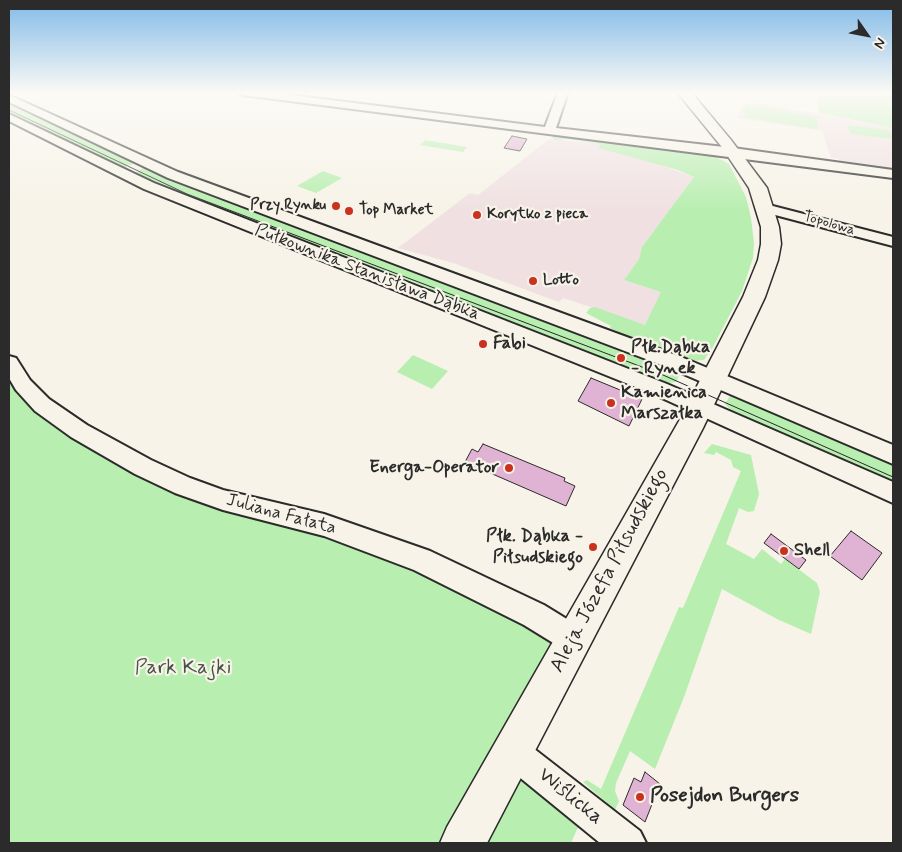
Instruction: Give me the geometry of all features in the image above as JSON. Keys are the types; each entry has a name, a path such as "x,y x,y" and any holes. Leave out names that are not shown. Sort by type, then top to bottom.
{"main road":[{"path":"712,132 728,153"},
{"name":"Aleja Józefa Piłsudskiego","path":"463,843 700,406 763,276 771,244 766,208 758,188 728,153"},
{"name":"Aleja Józefa Piłsudskiego","path":"728,153 741,179 756,219 758,252 754,297"}],"street":[{"name":"Pułkownika Stanisława Dąbka","path":"37,132 199,208 411,289 700,406 893,493"},
{"name":"Pułkownika Stanisława Dąbka","path":"81,132 147,163 218,193 713,377 893,455"},
{"path":"556,132 893,174"},
{"path":"122,173 147,163"},
{"name":"Topolowa","path":"766,208 893,242"},
{"name":"Juliana Fałata","path":"9,363 23,385 42,404 79,431 143,467 182,486 223,500 324,525 421,560 534,615 573,639"},
{"name":"Wiślicka","path":"513,752 628,843"}],"shaded area":[{"path":"822,132 893,132 893,169 840,162 839,159 831,158"},
{"path":"549,139 601,144 694,177 642,247 639,259 624,280 662,292 645,325 563,298 559,302 453,263 398,248 470,193 478,195"}],"green space":[{"path":"46,132 71,132 131,160 133,164 122,168"},
{"path":"549,132 715,152 718,158 729,164 746,197 754,243 753,258 742,291 713,347 704,360 691,361 655,349 610,328 611,326 586,313 590,308 595,307 645,325 661,292 624,280 639,259 642,247 694,177 678,170 598,148 600,144 568,139 554,140"},
{"path":"850,132 890,132 893,139 851,134"},
{"path":"425,140 467,147 463,152 420,145"},
{"path":"143,168 149,168 204,192 446,282 680,374 676,382 667,383 432,293 429,288 183,197 134,174"},
{"path":"323,171 342,178 316,193 297,186"},
{"path":"413,355 448,371 432,389 397,372"},
{"name":"Park Kajki","path":"9,363 23,385 143,467 324,525 562,632 445,843 9,843"},
{"path":"731,394 751,398 893,461 893,485 733,413 725,404"},
{"path":"712,444 751,455 759,494 754,511 748,512 739,508 726,544 754,559 762,549 781,564 785,559 817,583 820,592 811,634 777,619 722,589 684,697 655,769 630,751 616,783 615,791 619,801 615,810 583,782 587,780 601,789 679,607 683,608 741,471 733,467 731,460 716,452 714,455 704,453"},
{"path":"529,764 586,809 571,843 487,843"}],"building":[{"path":"512,136 527,139 520,151 504,148"},
{"name":"Kamienica Marszałka","path":"591,378 642,399 629,426 578,401"},
{"name":"Energa-Operator","path":"483,444 565,478 564,481 575,486 566,506 465,462 472,449 478,452"},
{"name":"Shell","path":"851,531 882,553 862,580 830,556"},
{"name":"Shell","path":"771,534 806,560 799,569 764,543"},
{"name":"Posejdon Burgers","path":"645,772 660,784 645,822 623,805 634,778 641,782"}],"tram line":[{"path":"55,132 187,194 663,375 893,477"}],"place":[{"name":"Przy Rynku","path":"336,206"},
{"name":"Top Market","path":"349,211"},
{"name":"Korytko z pieca","path":"477,215"},
{"name":"Lotto","path":"533,281"},
{"name":"Fabi","path":"483,344"},
{"name":"Płk.Dąbka - Rynek","path":"621,358"},
{"name":"Kamienica Marszałka","path":"611,403"},
{"name":"Energa-Operator","path":"509,468"},
{"name":"Płk. Dąbka - Piłsudskiego","path":"593,547"},
{"name":"Shell","path":"784,551"},
{"name":"Posejdon Burgers","path":"640,797"}]}
